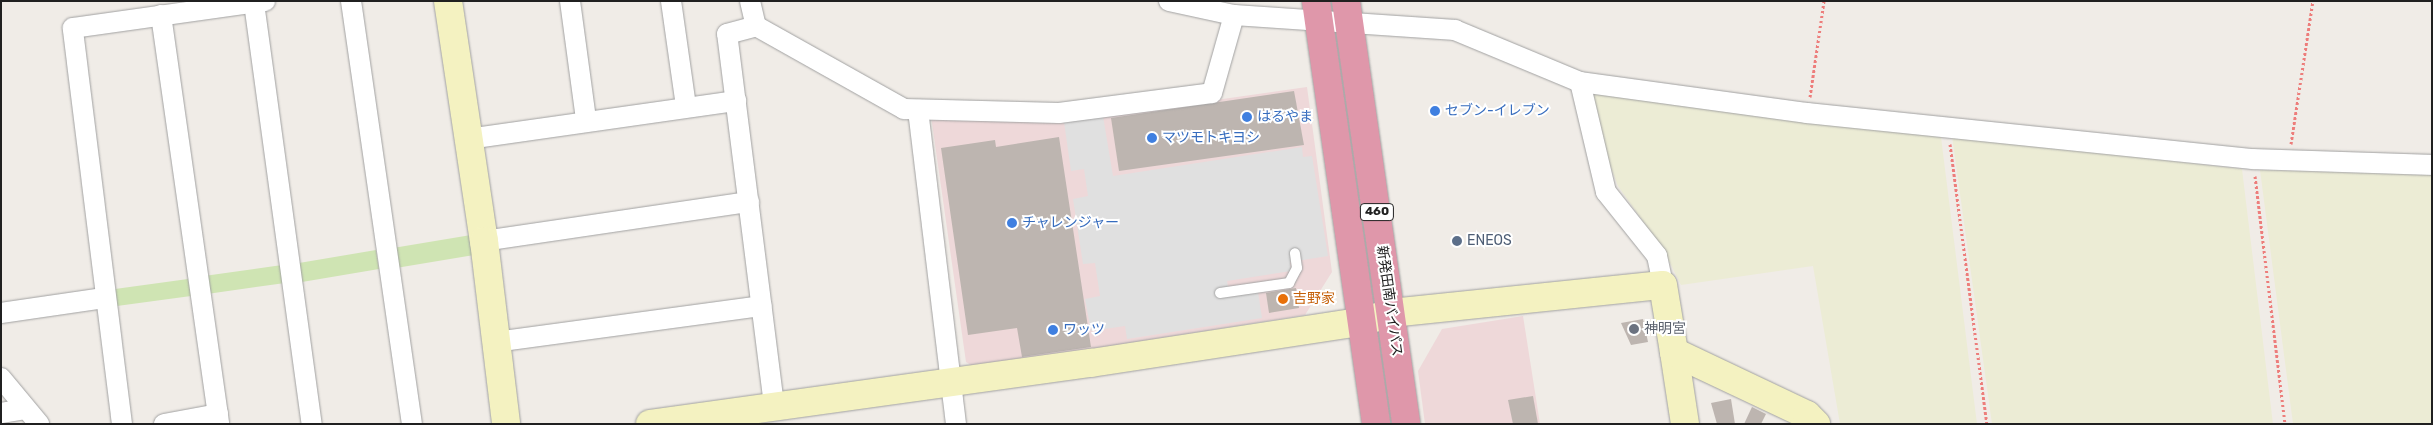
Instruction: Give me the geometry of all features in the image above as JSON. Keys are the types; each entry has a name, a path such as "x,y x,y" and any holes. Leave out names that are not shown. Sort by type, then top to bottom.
{"highway":[{"name":"460","path":"1318,10 1360,322 1376,424"},
{"name":"新発田南バイパス","path":"1347,10 1406,424"}],"street":[{"path":"351,1 412,424"},
{"path":"448,1 484,241 494,342 506,424"},
{"path":"570,1 586,119"},
{"path":"671,1 686,107"},
{"path":"750,1 756,26"},
{"path":"1169,1 1234,15 1347,10 1455,30 1580,82 1807,113 2253,159 2432,165"},
{"path":"122,424 104,298 73,28 259,2 312,424"},
{"path":"161,15 218,419 164,424"},
{"path":"774,404 727,34 756,26 904,109 1059,113 1212,93 1234,15"},
{"path":"1580,82 1606,192 1657,256 1685,424"},
{"path":"468,140 586,119 736,101"},
{"path":"918,110 949,383 956,424"},
{"path":"484,241 749,202"},
{"path":"650,424 774,404 949,383 1360,322 1391,313 1663,285"},
{"path":"1,313 104,298"},
{"path":"494,342 762,306"},
{"path":"1674,352 1807,415 1816,424"},
{"path":"1,378 39,424"},
{"path":"1,412 25,409"}],"lane":[{"path":"1220,293 1289,283 1297,268 1294,253"}],"path":[{"path":"1807,113 1824,1"},
{"path":"2288,161 2313,1"},
{"path":"1948,129 1987,424"},
{"path":"2253,159 2285,424"}],"shaded area":[{"path":"1307,87 1332,272 1305,315 976,368 966,362 931,116 1103,116"},
{"path":"1103,116 1113,176 1302,147 1303,157 1312,156 1328,256 1290,262 1291,271 1227,281 1230,297 1258,292 1262,318 1127,339 1125,326 1091,331 1085,299 1100,296 1095,263 1083,264 1073,199 1088,196 1084,169 1071,171 1064,122"},
{"path":"1523,316 1540,424 1425,424 1418,371 1442,329"}],"green space":[{"path":"1591,91 1941,137 1977,424 1840,424 1813,266 1681,285 1664,251 1618,186 1604,150"},
{"path":"1952,136 2242,169 2273,424 1992,424"},
{"path":"2260,170 2432,175 2432,424 2293,424"},
{"path":"471,235 474,255 396,268 393,248"},
{"path":"376,250 379,269 302,282 299,263"},
{"path":"282,265 285,283 207,294 204,276"},
{"path":"188,279 191,296 117,306 115,289"}],"building":[{"path":"1294,91 1304,145 1119,171 1111,118"},
{"name":"チャレンジャー","path":"1059,137 1091,347 1022,357 1017,328 968,335 941,148 995,140 996,147"},
{"name":"吉野家","path":"1296,288 1299,308 1269,313 1266,293"},
{"name":"神明宮","path":"1643,319 1648,342 1631,345 1621,323"},
{"path":"1533,396 1538,424 1513,424 1508,400"},
{"path":"1731,399 1735,424 1717,424 1711,403"},
{"path":"1752,407 1766,414 1761,424 1744,424"}],"place":[{"name":"セブン-イレブン","path":"1435,111"},
{"name":"はるやま","path":"1247,117"},
{"name":"マツモトキヨシ","path":"1152,138"},
{"name":"チャレンジャー","path":"1012,223"},
{"name":"ENEOS","path":"1457,241"},
{"name":"吉野家","path":"1283,299"},
{"name":"神明宮","path":"1634,329"},
{"name":"ワッツ","path":"1053,330"}]}
